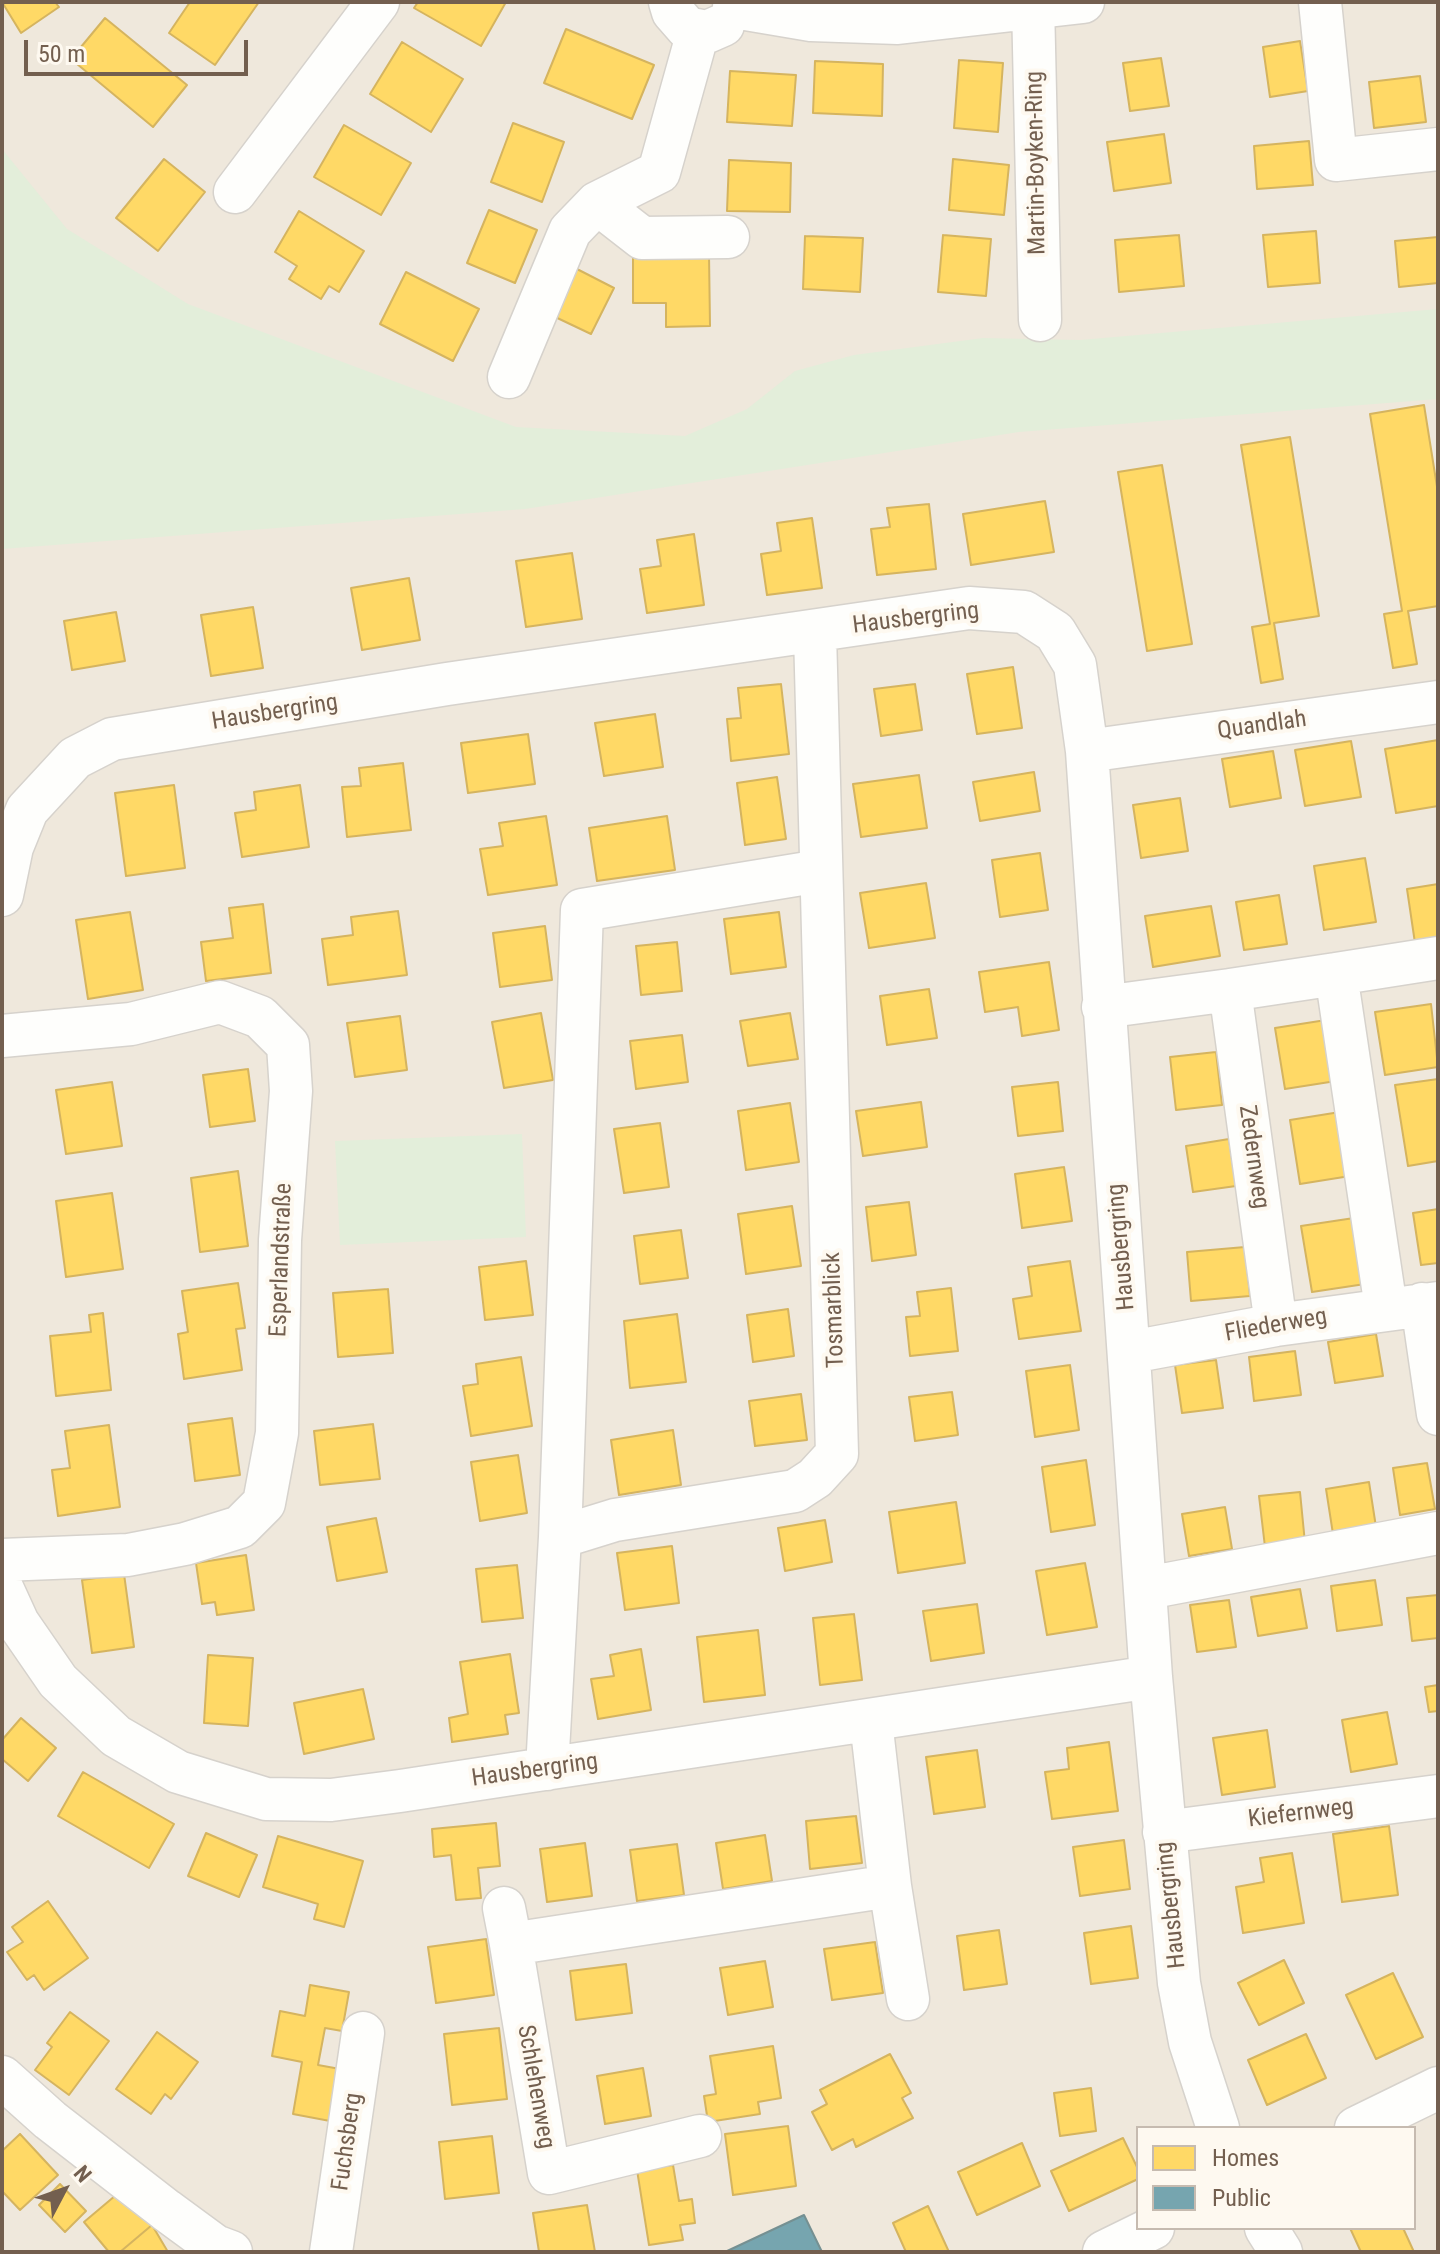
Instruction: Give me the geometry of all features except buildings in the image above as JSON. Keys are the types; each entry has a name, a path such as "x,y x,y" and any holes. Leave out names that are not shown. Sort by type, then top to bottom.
{"street":[{"path":"235,192 378,2"},
{"path":"509,377 570,231 597,203 659,172 684,17 707,32 725,23 735,4 811,20 898,23 1034,4 1083,2"},
{"path":"1320,2 1336,160 1438,149"},
{"name":"Martin-Boyken-Ring","path":"1034,4 1040,320"},
{"path":"597,203 642,238 728,237"},
{"name":"Hausbergring","path":"2,895 12,847 27,810 75,758 112,739 447,684 815,633 969,608 1024,612 1055,632 1075,665 1087,751 1103,1007 1131,1352 1151,1677 1179,1983 1190,2042 1217,2126"},
{"name":"Tosmarblick","path":"560,1537 615,1520 795,1491 815,1478 837,1454 815,633"},
{"name":"Quandlah","path":"1087,751 1438,702"},
{"path":"547,1769 560,1537 582,910 820,871"},
{"path":"1103,1007 1438,958"},
{"path":"1336,974 1438,1414"},
{"name":"Zedernweg","path":"1230,990 1276,1325"},
{"name":"Esperlandstraße","path":"2,1036 131,1024 220,1002 260,1017 288,1045 291,1091 280,1240 277,1433 264,1503 240,1527 185,1544 128,1555 2,1560"},
{"name":"Fliederweg","path":"1131,1352 1276,1325 1415,1305"},
{"path":"1147,1588 1438,1533"},
{"name":"Hausbergring","path":"2,1588 18,1623 58,1681 116,1736 178,1772 266,1799 331,1800 1151,1677"},
{"path":"871,1721 890,1886 908,1999"},
{"name":"Kiefernweg","path":"1164,1832 1438,1796"},
{"name":"Schlehenweg","path":"700,2136 549,2173 508,1926 890,1886"},
{"name":"Fuchsberg","path":"331,2252 363,2033"},
{"path":"2,2077 50,2120 166,2210 215,2246 231,2252"},
{"path":"1360,2126 1438,2088"},
{"path":"1104,2252 1149,2230"},
{"path":"1267,2230 1281,2252"}],"shaded area":[{"path":"2,2 1438,2 1438,2252 2,2252"}],"green space":[{"path":"2,149 67,229 188,304 516,427 685,436 747,409 795,371 854,355 983,338 1080,340 1438,309 1438,399 1019,432 525,509 2,549"},
{"path":"522,1134 526,1237 340,1245 335,1141"}]}
